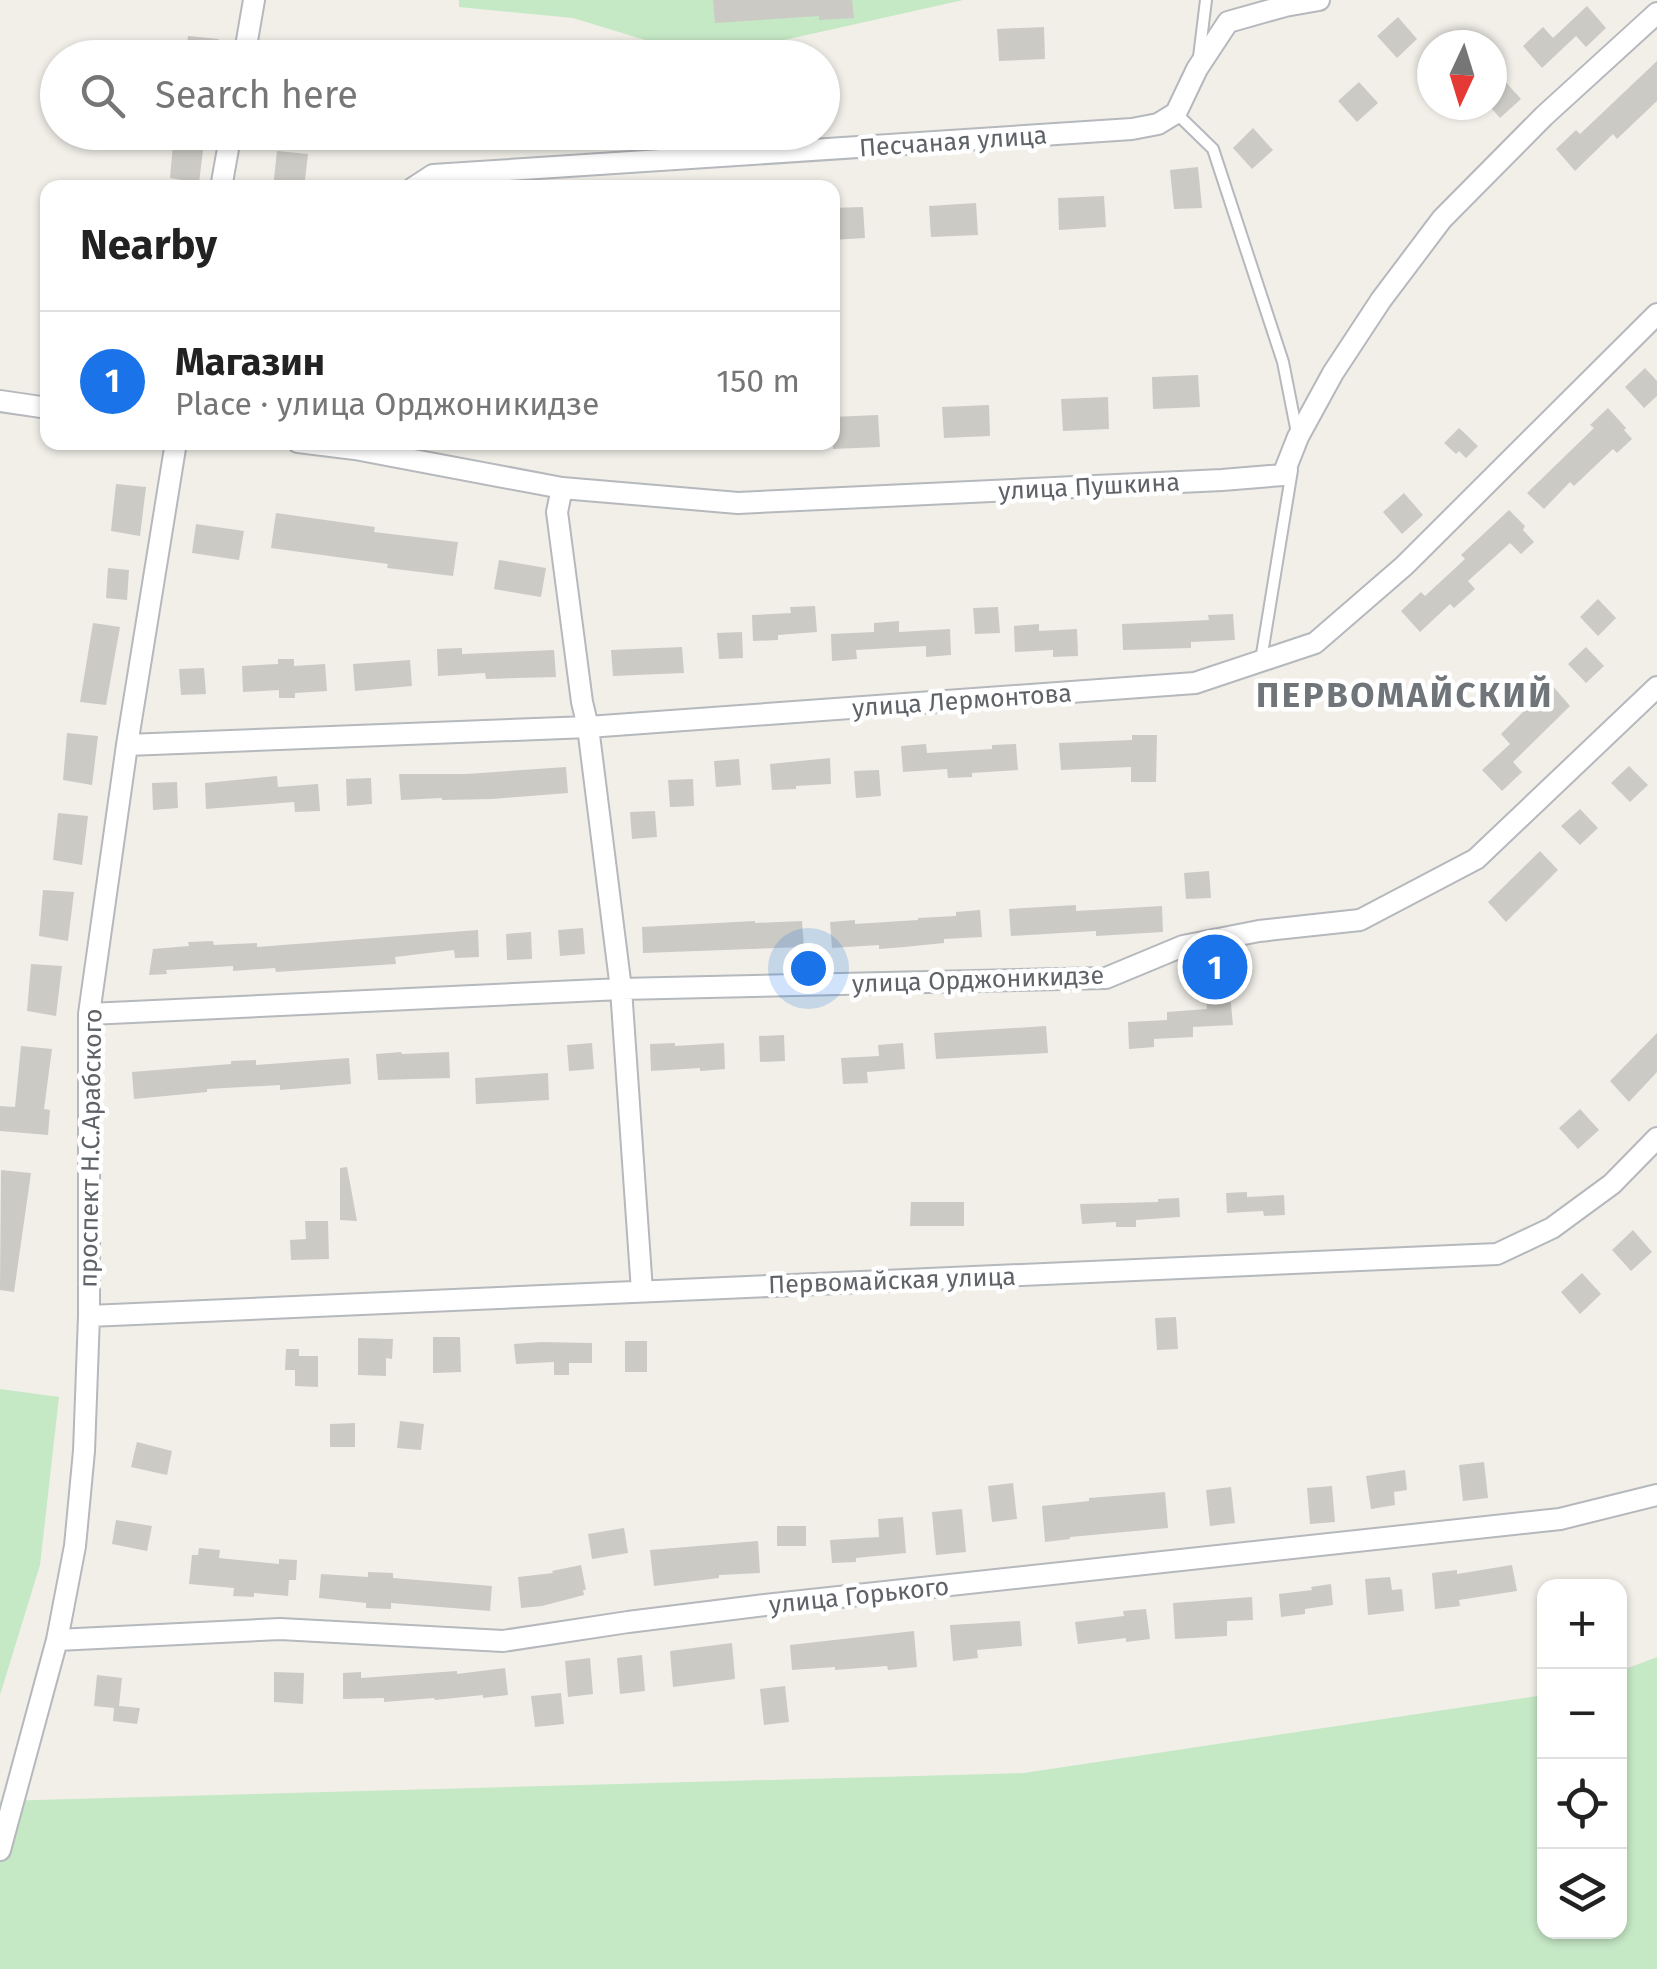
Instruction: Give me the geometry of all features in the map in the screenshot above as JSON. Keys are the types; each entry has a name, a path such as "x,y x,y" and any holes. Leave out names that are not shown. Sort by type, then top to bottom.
{"street":[{"path":"247,40 254,0"},
{"path":"1176,113 1198,68 1228,22 1319,0"},
{"name":"улица Пушкина","path":"376,450 562,488 738,503 1283,475 1332,373 1442,219 1544,116 1657,13"},
{"name":"Песчаная улица","path":"840,148 1132,129 1158,124 1176,113"},
{"path":"222,180 228,150"},
{"name":"Песчаная улица","path":"425,180 433,175 813,150"},
{"name":"улица Лермонтова","path":"127,745 588,726 1196,684 1315,643 1390,578 1657,314"},
{"path":"0,401 40,407"},
{"name":"проспект Н.С.Арабского","path":"0,1850 57,1640 76,1546 89,1316 89,1014 175,450"},
{"path":"562,488 557,512 620,990 642,1291"},
{"name":"улица Орджоникидзе","path":"89,1014 620,990 1106,978 1183,946 1259,931 1360,920 1476,859 1657,686"},
{"name":"Первомайская улица","path":"89,1316 1496,1254 1552,1228 1612,1184 1657,1138"},
{"name":"улица Горького","path":"57,1640 280,1630 503,1641 765,1605 1560,1519 1657,1495"}],"lane":[{"path":"1206,0 1197,68 1176,113 1213,150 1283,362 1298,437 1261,661"}],"green space":[{"path":"459,0 963,0 784,40 645,40 573,18 459,7"},
{"path":"0,1389 59,1397 40,1565 0,1695"},
{"path":"1657,1657 1657,1969 0,1969 0,1801 1024,1773 1537,1696 1537,1939 1627,1939 1627,1668"}],"building":[{"path":"713,0 852,0 854,18 819,20 819,16 715,23"},
{"path":"1587,6 1606,28 1586,47 1576,36 1542,68 1523,46 1543,27 1553,38"},
{"path":"1398,17 1417,39 1397,58 1377,36"},
{"path":"1044,27 1045,59 999,61 997,29"},
{"path":"188,36 219,39 219,40 188,40"},
{"path":"1657,61 1657,101 1617,139 1613,134 1575,171 1556,149 1576,130 1580,134"},
{"path":"1359,82 1378,103 1357,122 1338,101"},
{"path":"1507,84 1521,99 1507,112"},
{"path":"1253,128 1273,150 1252,169 1233,148"},
{"path":"172,150 203,150 199,180 170,178"},
{"path":"277,151 308,154 305,180 274,180"},
{"path":"1198,167 1202,208 1174,209 1170,170"},
{"path":"1104,196 1106,227 1059,230 1058,198"},
{"path":"976,203 978,235 931,237 929,206"},
{"path":"863,207 865,238 840,240 840,208"},
{"path":"1645,368 1657,381 1657,396 1644,408 1625,387"},
{"path":"1198,375 1200,407 1153,409 1152,377"},
{"path":"1108,397 1109,429 1063,431 1061,399"},
{"path":"989,405 990,436 944,438 942,407"},
{"path":"1608,408 1632,439 1617,453 1613,449 1574,486 1570,482 1544,509 1527,493 1594,428 1590,425"},
{"path":"878,415 880,447 840,449 840,417"},
{"path":"1459,428 1478,446 1466,458 1444,443"},
{"path":"116,484 146,487 140,536 111,531"},
{"path":"1404,493 1423,515 1402,534 1383,512"},
{"path":"1509,510 1534,542 1521,554 1510,543 1468,581 1475,589 1454,608 1450,604 1420,632 1401,611 1421,592 1425,596 1465,559 1461,555"},
{"path":"276,513 375,527 374,532 458,542 453,576 271,548"},
{"path":"196,524 244,531 239,560 192,553"},
{"path":"499,560 546,568 541,597 494,589"},
{"path":"108,568 129,570 127,600 106,598"},
{"path":"1598,599 1616,618 1598,636 1580,617"},
{"path":"815,606 817,632 753,641 752,615 791,613 790,607"},
{"path":"998,607 1000,633 975,634 973,608"},
{"path":"1233,614 1235,640 1191,642 1191,648 1123,650 1122,624 1209,620 1208,615"},
{"path":"899,621 899,632 950,629 951,655 926,657 926,646 856,650 857,659 832,661 831,634 874,632 874,623"},
{"path":"93,623 120,627 106,705 80,702"},
{"path":"1039,624 1039,631 1077,629 1078,656 1053,657 1053,650 1015,652 1014,626"},
{"path":"742,632 743,658 719,659 717,633"},
{"path":"682,647 684,673 613,676 611,650"},
{"path":"1586,647 1604,666 1586,683 1568,664"},
{"path":"462,648 462,654 554,650 556,677 486,679 485,673 438,676 437,649"},
{"path":"278,659 294,659 294,666 325,664 327,691 295,693 295,698 279,698 279,690 243,692 242,666 278,664"},
{"path":"410,660 412,686 355,691 353,664"},
{"path":"204,668 206,694 181,695 179,669"},
{"path":"1551,684 1570,706 1513,762 1522,772 1502,791 1482,770 1510,744 1501,734"},
{"path":"67,733 98,736 92,785 63,780"},
{"path":"1132,735 1157,735 1156,782 1131,782 1131,767 1061,770 1059,743 1132,740"},
{"path":"926,744 927,753 1016,744 1018,770 948,778 947,769 903,772 901,746"},
{"path":"830,758 831,784 772,790 770,764"},
{"path":"739,759 741,785 716,787 714,761"},
{"path":"1629,766 1648,785 1630,802 1611,783"},
{"path":"566,767 568,793 401,800 399,774"},
{"path":"879,770 881,796 856,798 854,771"},
{"path":"277,776 278,787 318,784 320,811 295,812 294,802 206,809 205,783"},
{"path":"371,778 372,804 347,806 346,779"},
{"path":"693,779 694,806 670,807 668,780"},
{"path":"177,782 178,808 153,810 152,783"},
{"path":"1580,809 1598,828 1580,845 1561,826"},
{"path":"655,811 657,837 632,839 630,812"},
{"path":"58,813 88,816 82,865 53,860"},
{"path":"1540,851 1558,870 1506,922 1488,902"},
{"path":"1209,871 1211,898 1186,899 1184,873"},
{"path":"43,890 74,892 68,941 39,936"},
{"path":"1076,905 1076,911 1162,906 1163,932 1011,936 1009,909"},
{"path":"980,910 982,937 879,949 879,945 832,948 830,922 918,920"},
{"path":"802,921 804,947 643,953 642,927"},
{"path":"583,928 585,954 560,956 558,930"},
{"path":"478,930 479,957 455,958 454,950 395,957 396,964 276,972 275,968 233,971 233,966 166,970 167,974 149,975 153,949 189,946 188,942 257,943 257,947"},
{"path":"531,932 532,959 507,960 506,934"},
{"path":"1226,953 1233,1025 1193,1027 1193,1037 1154,1039 1154,1047 1129,1049 1128,1022 1167,1020 1167,1012 1207,1009 1202,956"},
{"path":"31,964 62,966 56,1016 27,1011"},
{"path":"1046,1026 1048,1053 936,1059 934,1033"},
{"path":"1657,1033 1657,1072 1629,1102 1610,1081"},
{"path":"784,1035 785,1061 760,1062 759,1036"},
{"path":"592,1043 594,1069 569,1071 567,1045"},
{"path":"724,1043 725,1069 651,1071 650,1044"},
{"path":"903,1043 905,1069 867,1072 868,1083 843,1084 841,1058 879,1056 878,1045"},
{"path":"21,1046 52,1049 44,1109 50,1110 48,1135 0,1131 0,1106 15,1107"},
{"path":"449,1052 450,1078 378,1080 376,1054"},
{"path":"349,1058 351,1084 280,1090 280,1085 207,1089 134,1099 132,1072 231,1061 256,1060 256,1065"},
{"path":"548,1073 549,1100 476,1104 475,1078"},
{"path":"1580,1109 1599,1130 1578,1149 1559,1128"},
{"path":"347,1167 357,1221 340,1220 340,1168"},
{"path":"1,1170 31,1173 14,1292 0,1290"},
{"path":"1247,1192 1247,1197 1284,1195 1285,1215 1264,1216 1263,1211 1227,1213 1226,1193"},
{"path":"1179,1198 1180,1217 1136,1220 1136,1227 1116,1227 1116,1222 1082,1224 1080,1204"},
{"path":"911,1202 964,1202 964,1226 910,1226"},
{"path":"305,1221 328,1221 329,1259 291,1260 290,1240 306,1239"},
{"path":"1633,1230 1652,1252 1631,1271 1612,1250"},
{"path":"1582,1273 1601,1294 1580,1314 1561,1292"},
{"path":"1176,1317 1178,1349 1157,1350 1155,1318"},
{"path":"433,1337 460,1337 461,1372 433,1373"},
{"path":"358,1338 393,1339 392,1359 386,1358 386,1376 358,1375"},
{"path":"625,1341 647,1341 647,1372 625,1372"},
{"path":"592,1343 592,1363 569,1363 569,1375 554,1375 554,1362 516,1364 514,1344"},
{"path":"286,1349 299,1349 299,1356 318,1356 318,1387 295,1386 295,1370 285,1370"},
{"path":"400,1421 424,1424 421,1450 397,1448"},
{"path":"355,1423 355,1447 330,1447 330,1424"},
{"path":"137,1442 172,1451 167,1475 131,1467"},
{"path":"1484,1462 1488,1498 1463,1501 1459,1465"},
{"path":"1405,1470 1407,1490 1394,1492 1395,1505 1371,1509 1366,1476"},
{"path":"1013,1483 1017,1519 992,1522 988,1486"},
{"path":"1332,1486 1335,1522 1310,1524 1307,1488"},
{"path":"1231,1487 1235,1523 1210,1526 1206,1490"},
{"path":"1165,1492 1168,1528 1045,1542 1042,1506"},
{"path":"962,1509 966,1552 936,1555 932,1512"},
{"path":"903,1517 906,1553 832,1563 830,1540 879,1537 878,1519"},
{"path":"116,1520 152,1526 147,1551 112,1544"},
{"path":"777,1526 806,1526 806,1546 777,1546"},
{"path":"624,1528 628,1553 592,1559 588,1534"},
{"path":"758,1541 760,1573 719,1575 654,1586 650,1550"},
{"path":"199,1548 220,1550 219,1558 279,1564 279,1559 297,1560 296,1580 289,1580 288,1596 233,1596 234,1588 189,1584 192,1555 198,1555"},
{"path":"581,1565 584,1595 521,1608 518,1577"},
{"path":"1512,1565 1517,1591 1459,1600 1460,1606 1435,1609 1432,1573 1457,1570 1457,1574"},
{"path":"368,1572 393,1573 393,1578 492,1586 490,1611 391,1603 391,1609 366,1608 366,1603 319,1598 321,1574 368,1577"},
{"path":"1390,1577 1392,1590 1402,1589 1404,1611 1368,1615 1365,1579"},
{"path":"1331,1584 1333,1605 1281,1617 1279,1594"},
{"path":"1252,1597 1253,1620 1227,1621 1227,1636 1175,1639 1173,1603"},
{"path":"1146,1609 1150,1639 1078,1644 1075,1622"},
{"path":"1020,1621 1022,1646 977,1650 978,1658 953,1661 950,1625"},
{"path":"914,1631 917,1667 792,1670 790,1645"},
{"path":"732,1643 735,1679 673,1687 670,1651"},
{"path":"642,1655 645,1691 620,1694 617,1658"},
{"path":"590,1658 593,1694 568,1697 565,1661"},
{"path":"505,1668 508,1695 384,1702 384,1698 343,1699 343,1673 361,1672 361,1678"},
{"path":"274,1672 304,1673 303,1704 274,1702"},
{"path":"97,1675 122,1678 119,1706 140,1708 137,1724 113,1721 114,1708 94,1706"},
{"path":"785,1686 789,1722 764,1725 760,1689"},
{"path":"561,1693 564,1724 535,1727 531,1696"}],"place":[{"name":"Магазин","path":"1215,967"}],"district":[{"name":"ПЕРВОМАЙСКИЙ","path":"1405,695"}]}
